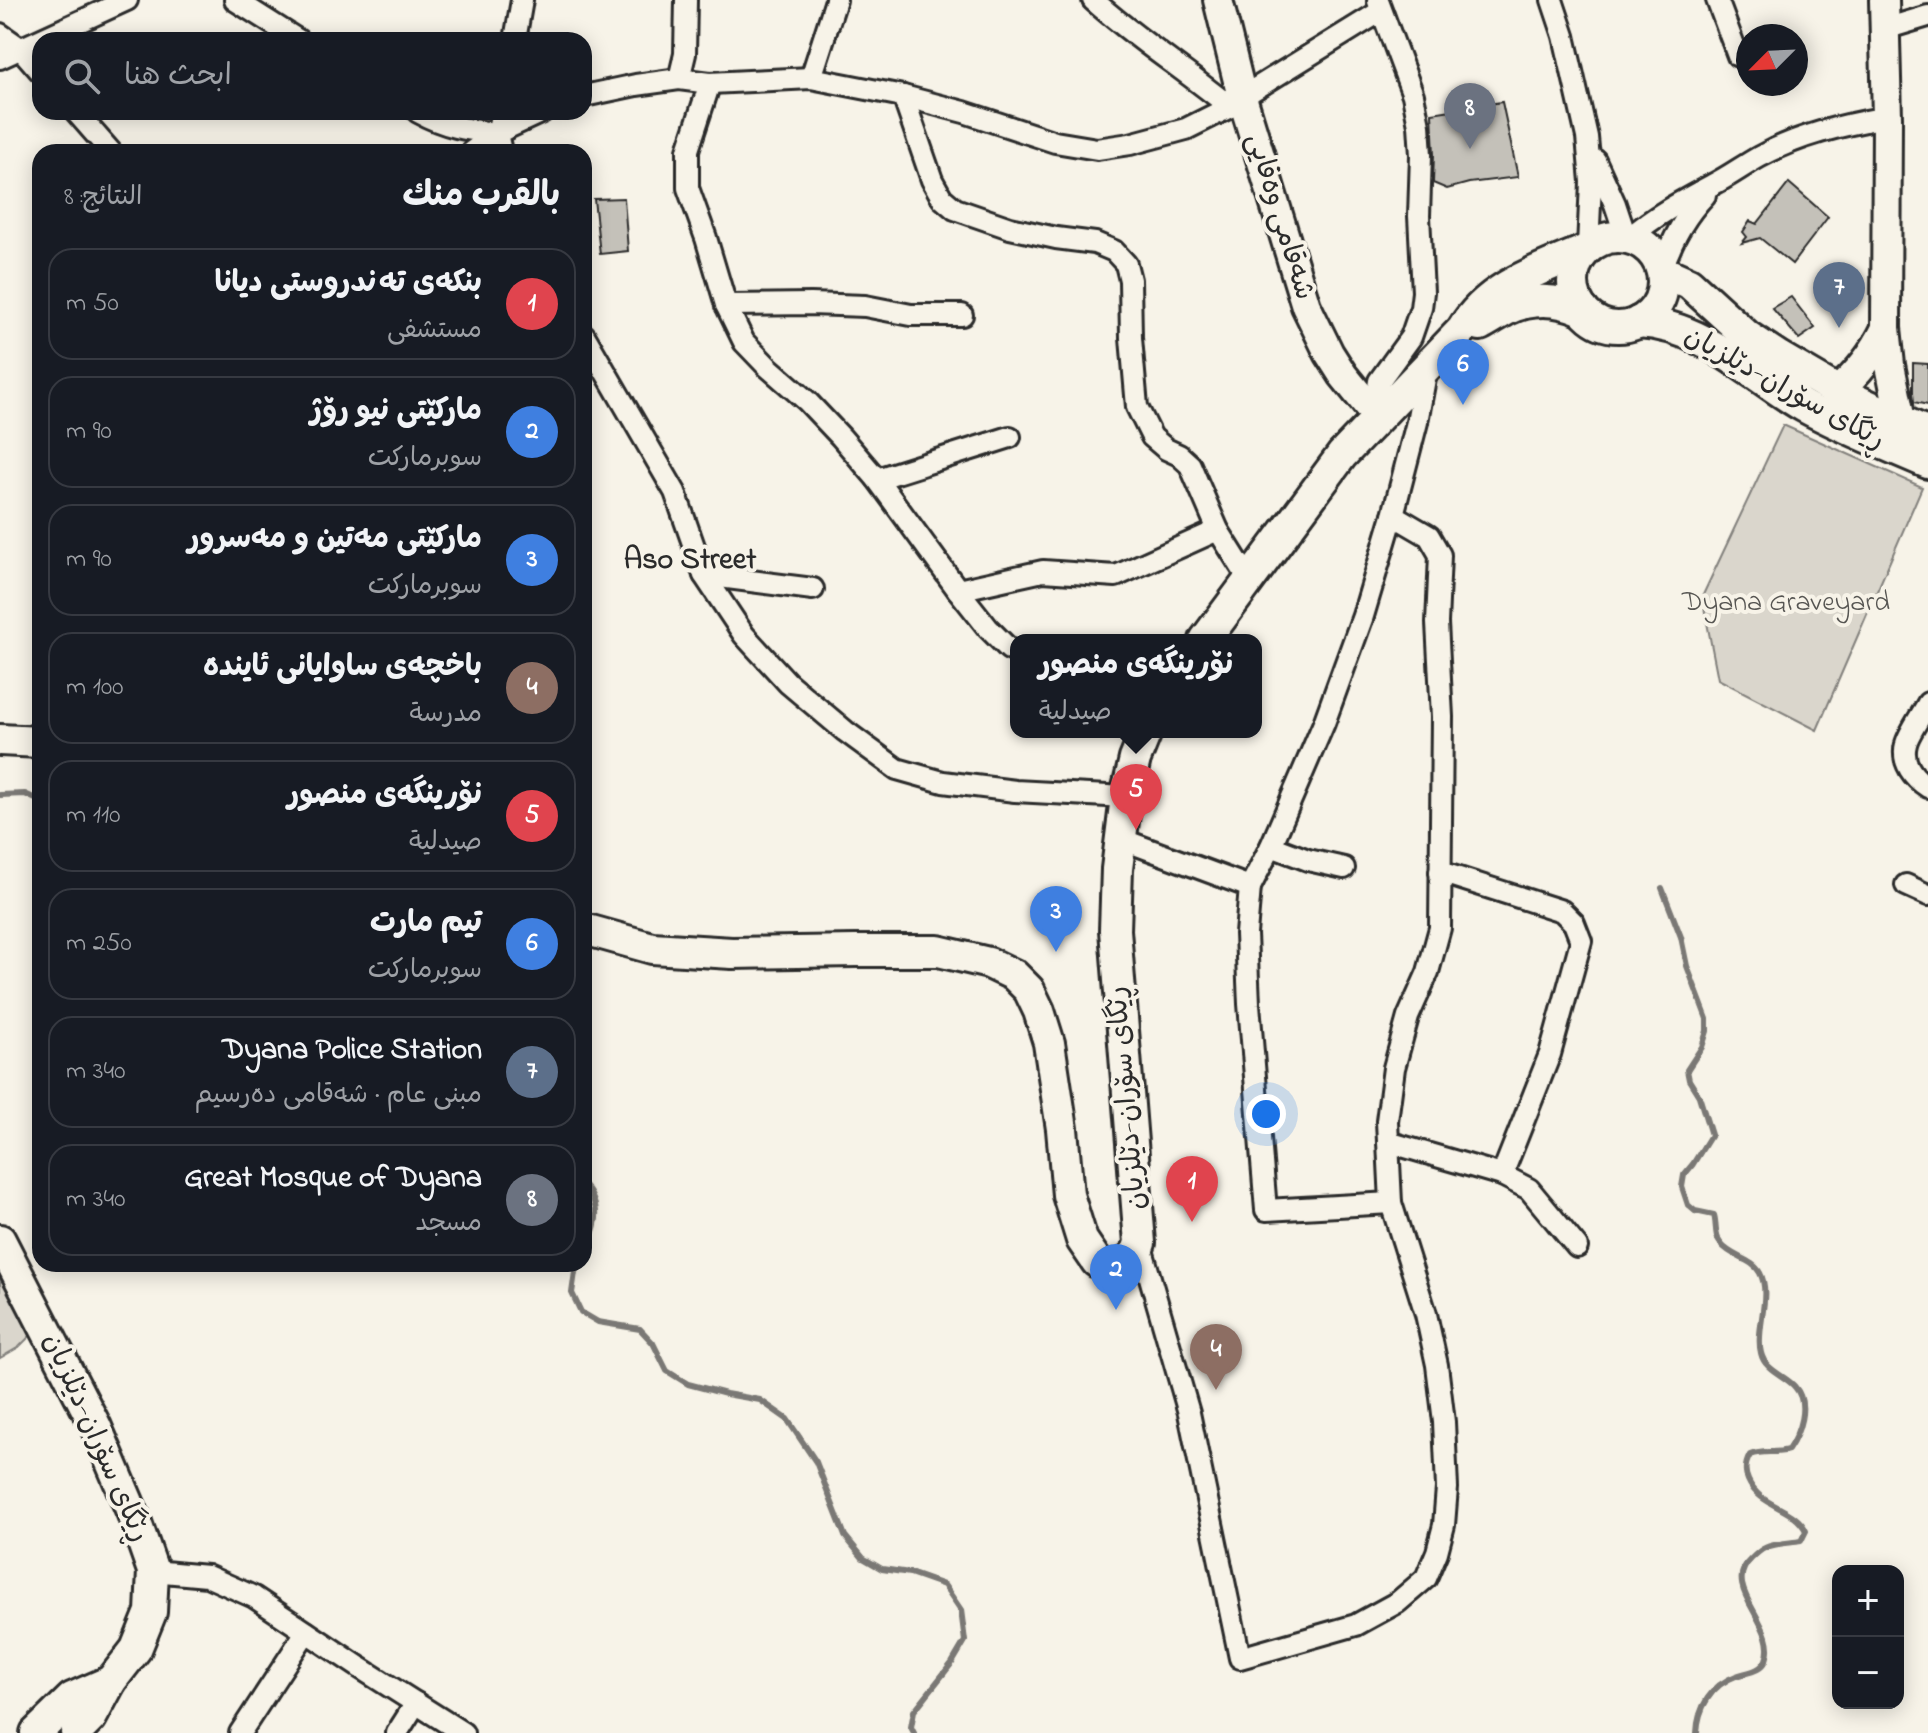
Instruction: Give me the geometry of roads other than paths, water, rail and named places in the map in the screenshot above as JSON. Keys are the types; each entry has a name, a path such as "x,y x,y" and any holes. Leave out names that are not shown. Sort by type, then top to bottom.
{"main road":[{"path":"1210,634 1342,455 1462,330 1478,306 1533,273 1610,237 1640,242 1650,249 1662,271 1659,301 1646,317 1626,326 1603,324 1583,310 1559,301 1533,301 1462,330"},
{"path":"1583,310 1574,290 1573,279 1587,248"},
{"path":"1662,271 1689,283 1747,336 1779,357 1837,391 1915,427"},
{"name":"ڕێگای سۆران-دێلزیان","path":"1638,322 1700,338 1805,407 1928,463"},
{"name":"ڕێگای سۆران-دێلزیان","path":"592,931 652,948 732,953 938,951 989,963 1014,975 1029,990 1049,1043 1068,1195 1082,1240 1097,1262 1116,1269 1129,1261 1140,1243 1116,960 1115,899 1126,797 1144,738"},
{"path":"0,740 32,742"},
{"name":"ڕێگای سۆران-دێلزیان","path":"0,1240 96,1427 153,1571 151,1612 136,1649 111,1681 91,1718 76,1733"},
{"name":"ڕێگای سۆران-دێلزیان","path":"36,1733 72,1698 111,1681"}],"street":[{"path":"56,32 127,0"},
{"path":"235,0 285,32"},
{"path":"516,32 522,0"},
{"path":"679,79 685,54 686,0"},
{"path":"811,78 836,0"},
{"path":"1093,0 1136,37 1190,75 1236,102"},
{"name":"شەقامی وەفایی","path":"1218,0 1236,102 1306,306 1316,330 1343,375 1381,414"},
{"path":"1552,0 1564,36 1587,137 1591,182 1587,248"},
{"path":"1717,0 1736,51"},
{"path":"1884,0 1886,328 1893,384 1915,427"},
{"path":"592,94 679,79 710,83 811,78 903,96 1055,142 1097,149 1186,129 1236,102 1379,6 1408,81 1419,125 1419,247 1423,292 1411,337 1379,381 1377,395 1381,414"},
{"path":"1885,29 1928,16"},
{"path":"0,34 20,48 32,62"},
{"path":"0,58 32,43"},
{"path":"710,83 688,150 688,188 726,305 744,342 807,401 877,479 958,590 988,628 1010,649"},
{"path":"903,96 932,180 942,198 955,209 1010,228 1095,243 1114,251 1126,264 1130,280 1137,407 1152,437 1190,465 1218,530 1250,581"},
{"path":"1587,137 1628,238 1655,216 1760,156 1848,124 1887,117"},
{"path":"83,120 104,144"},
{"path":"433,120 499,143"},
{"path":"499,143 501,120"},
{"path":"499,143 531,120"},
{"path":"1662,271 1669,248 1683,222 1716,183"},
{"path":"726,305 865,306 911,315 962,315"},
{"path":"1837,391 1860,369 1886,328"},
{"path":"592,349 675,492 704,575 744,635 788,683 845,731 897,769 943,782 1015,791 1126,797"},
{"path":"1391,1203 1266,1210 1246,934 1250,887 1324,723 1363,616 1417,422 1427,367"},
{"path":"877,479 1010,437"},
{"path":"1140,1243 1189,1413 1240,1658 1356,1625 1398,1602 1426,1578 1444,1525 1447,1488 1437,1365 1426,1314 1391,1203 1387,1121 1394,1068 1408,1017 1428,972 1440,928 1442,717 1437,623 1440,555 1429,536 1393,515"},
{"path":"958,590 1043,571 1116,576 1218,530"},
{"path":"704,575 813,589"},
{"path":"1921,783 1906,761 1906,744 1928,703"},
{"path":"1121,839 1250,887"},
{"path":"1271,846 1308,860 1344,868"},
{"path":"1440,872 1562,911 1574,923 1581,941 1550,1054 1502,1175"},
{"path":"1906,885 1928,895"},
{"path":"1388,1142 1502,1175 1529,1189 1577,1247"},
{"path":"153,1571 207,1576 254,1597 463,1733"},
{"path":"240,1733 306,1632"},
{"path":"397,1733 416,1703"}],"waterway":[{"path":"0,795 25,794 32,797"},
{"path":"1662,888 1707,1019 1702,1047 1687,1070 1711,1135 1684,1175 1682,1187 1688,1205 1695,1211 1714,1215 1716,1234 1721,1244 1752,1264 1760,1273 1764,1291 1761,1353 1771,1369 1795,1387 1802,1402 1799,1428 1788,1450 1750,1455 1746,1468 1753,1489 1768,1502 1794,1516 1806,1531 1801,1541 1761,1550 1743,1570 1745,1595 1765,1634 1768,1647 1766,1660 1757,1669 1727,1680 1713,1691 1703,1706 1697,1733"},
{"path":"592,1198 596,1210 592,1235"},
{"path":"575,1272 572,1293 581,1312 598,1322 640,1329 653,1343 667,1371 688,1384 760,1400 787,1419 816,1462 845,1536 863,1558 882,1569 910,1573 944,1585 961,1610 965,1641 952,1663 914,1711 911,1727 914,1733"}],"place":[{"name":"Great Mosque of Dyana","path":"1470,149"},
{"name":"Dyana Police Station","path":"1839,328"},
{"name":"تیم مارت","path":"1463,405"},
{"name":"نۆرینگه‌ی منصور","path":"1136,830"},
{"name":"مارکێتی مەتین و مەسرور","path":"1056,952"},
{"name":"بنکەی تەندروستی دیانا","path":"1192,1222"},
{"name":"مارکێتی نیو رۆژ","path":"1116,1310"},
{"name":"باخچەی ساوایانی ئایندە","path":"1216,1390"}],"district":[{"name":"Aso Street","path":"690,561"}],"park label":[{"name":"Dyana Graveyard","path":"1786,603"}]}
